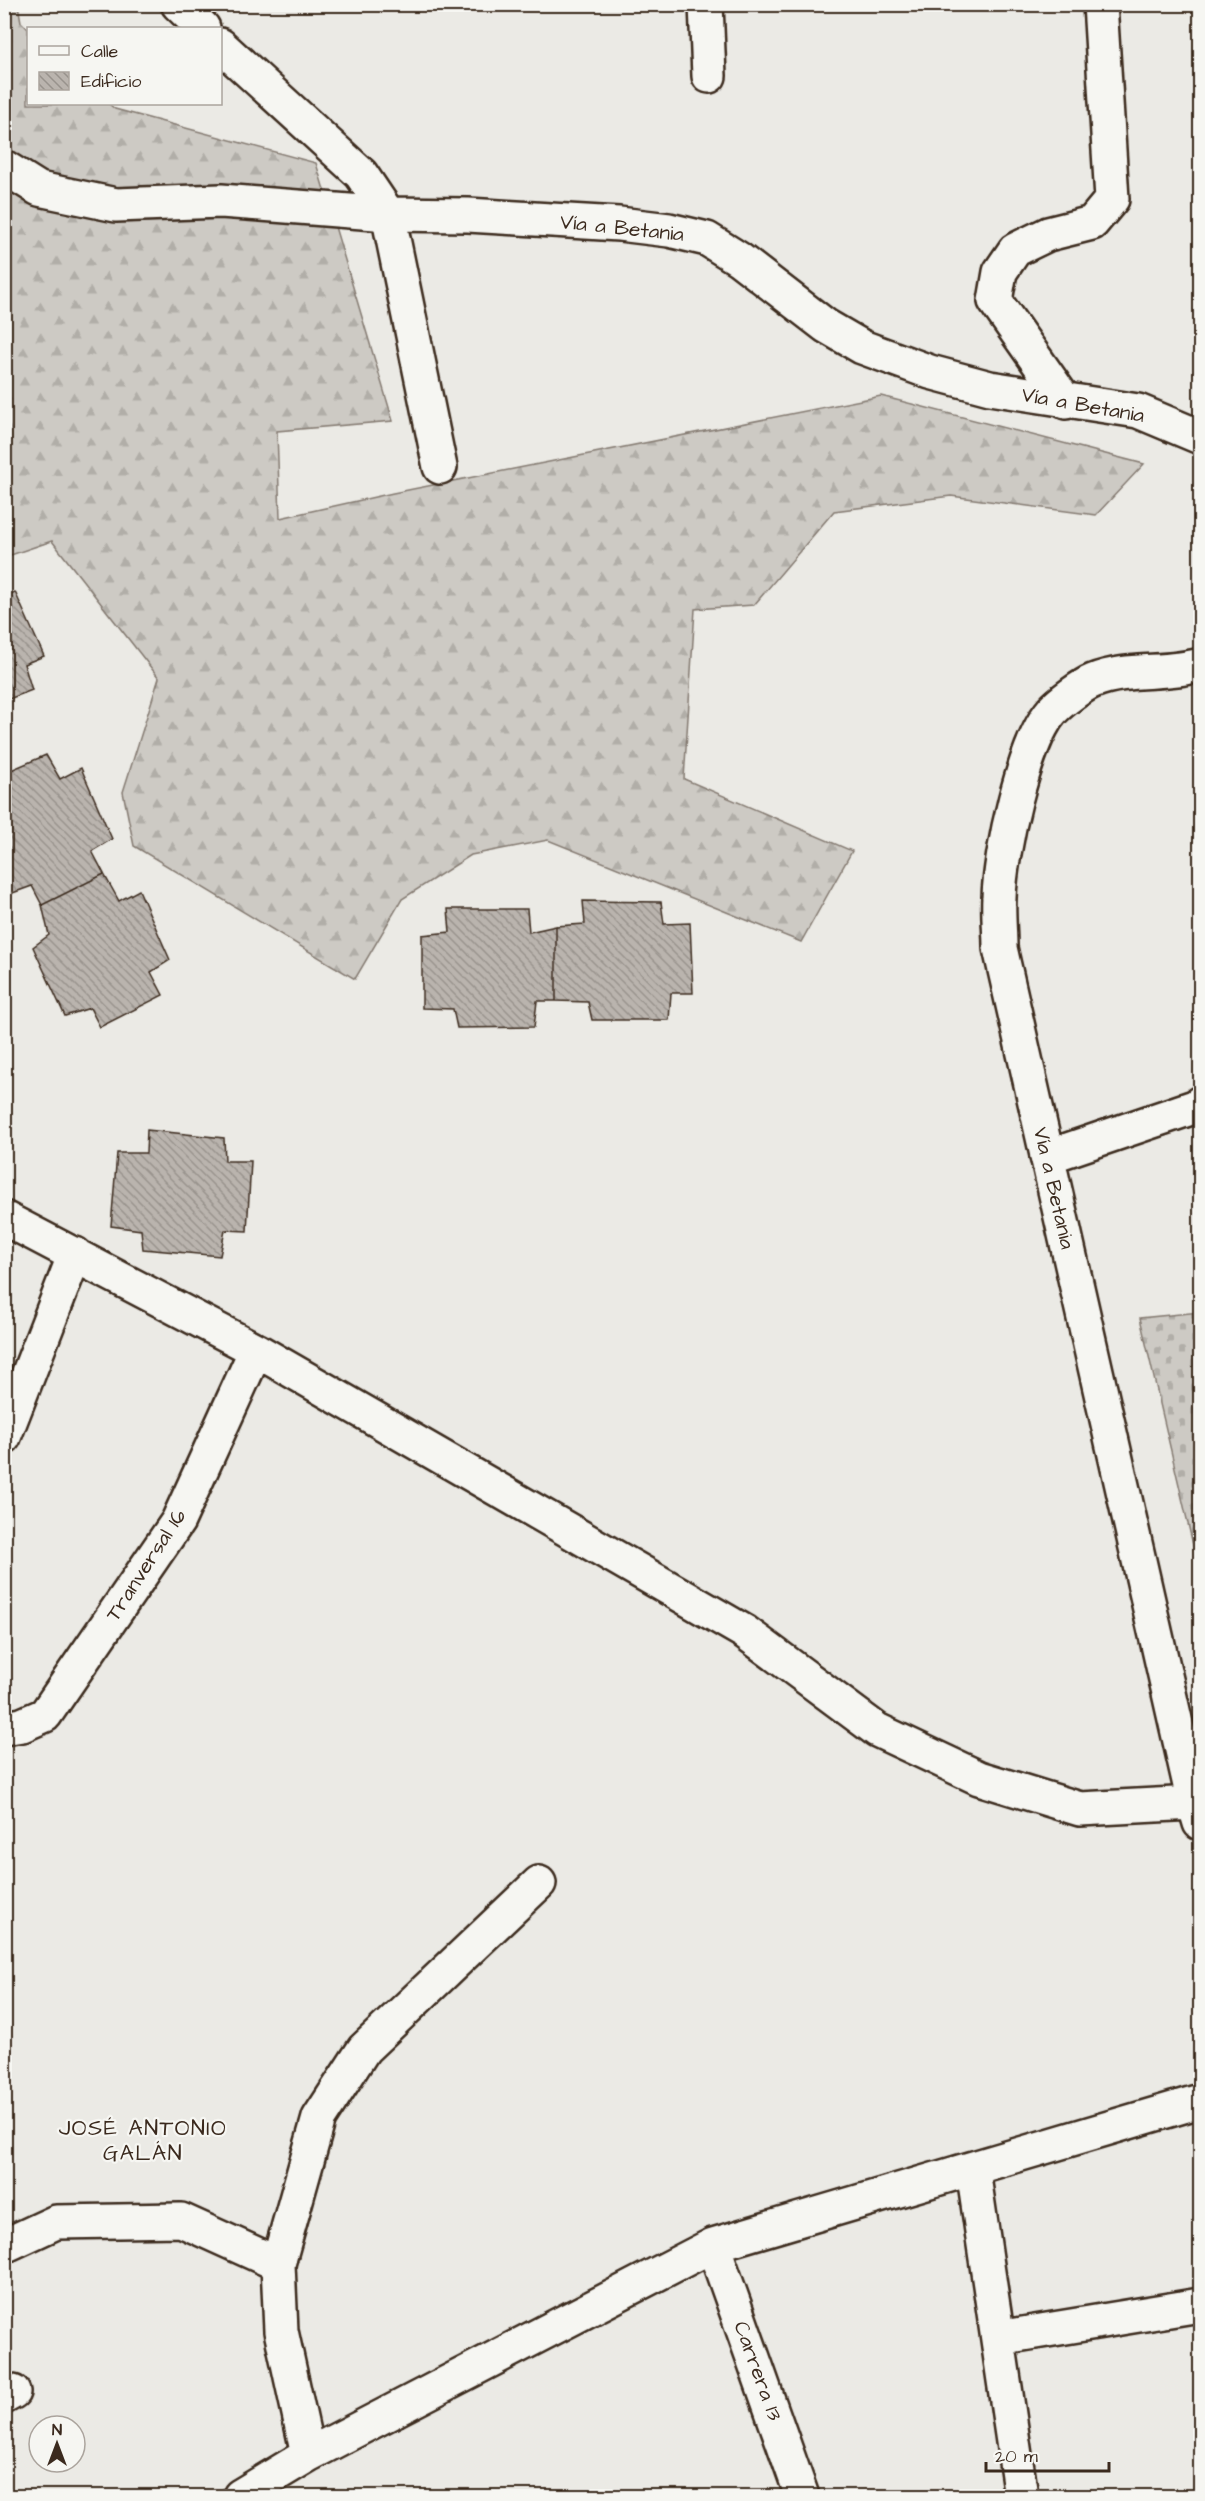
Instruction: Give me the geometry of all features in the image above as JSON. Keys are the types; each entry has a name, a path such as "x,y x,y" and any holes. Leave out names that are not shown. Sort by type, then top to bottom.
{"street":[{"path":"178,4 202,27"},
{"path":"706,4 709,76"},
{"path":"1066,402 995,301 1000,272 1015,250 1048,234 1092,223 1112,199 1100,4"},
{"path":"222,47 361,174 388,214 440,467"},
{"name":"Vía a Betania","path":"4,166 39,189 116,205 221,201 388,214 468,215 619,224 669,230 707,239 739,260 826,326 862,347 940,375 990,388 1066,402 1138,411 1200,437"},
{"name":"Vía a Betania","path":"1197,1813 1000,948 999,897 1008,828 1034,741 1053,710 1091,682 1120,672 1180,670 1200,665"},
{"path":"1047,1157 1197,1107 1200,1103"},
{"path":"4,1218 20,1236 75,1254 256,1350 745,1632 877,1730 978,1778 1080,1809 1197,1813"},
{"path":"4,1437 75,1254"},
{"name":"Tranversal 16","path":"13,1726 45,1714 178,1521 256,1350"},
{"path":"308,2455 281,2331 278,2264 319,2118 364,2049 539,1883"},
{"path":"240,2496 308,2455 713,2245 973,2170 1200,2101"},
{"path":"973,2170 1021,2496"},
{"path":"4,2246 56,2222 181,2220 278,2264"},
{"name":"Carrera 13","path":"713,2245 802,2496"},
{"path":"998,2338 1200,2305"}],"green space":[{"path":"4,5 18,5 21,22 27,28 27,105 110,105 115,109 316,163 393,421 277,431 280,518 393,493 881,396 1144,464 1096,515 951,496 834,511 754,605 695,609 684,779 852,851 801,942 548,840 471,855 402,899 355,979 134,846 123,792 159,678 52,541 5,557"},
{"path":"1200,1312 1200,1575 1140,1318"}],"building":[{"path":"15,592 44,656 24,664 32,690 4,701 4,597"},
{"path":"46,755 60,779 81,768 112,839 92,851 104,874 42,905 32,886 7,895 4,890 4,773"},
{"path":"104,874 119,901 139,890 170,960 151,972 163,995 100,1027 90,1008 65,1016 33,947 49,935 42,905"},
{"path":"583,901 661,902 664,924 690,923 693,993 671,993 669,1020 592,1020 588,1002 556,1001 556,926 585,924"},
{"path":"448,909 527,909 529,932 556,926 556,1001 537,1001 534,1027 457,1028 453,1009 422,1008 422,935 450,932"},
{"path":"4,1023 11,1038 4,1042"},
{"path":"147,1130 224,1138 225,1161 251,1161 247,1231 225,1230 220,1256 143,1249 141,1230 111,1226 117,1153 146,1153"}],"district":[{"name":"JOSÉ ANTONIO GALÁN","path":"143,2140"}]}
